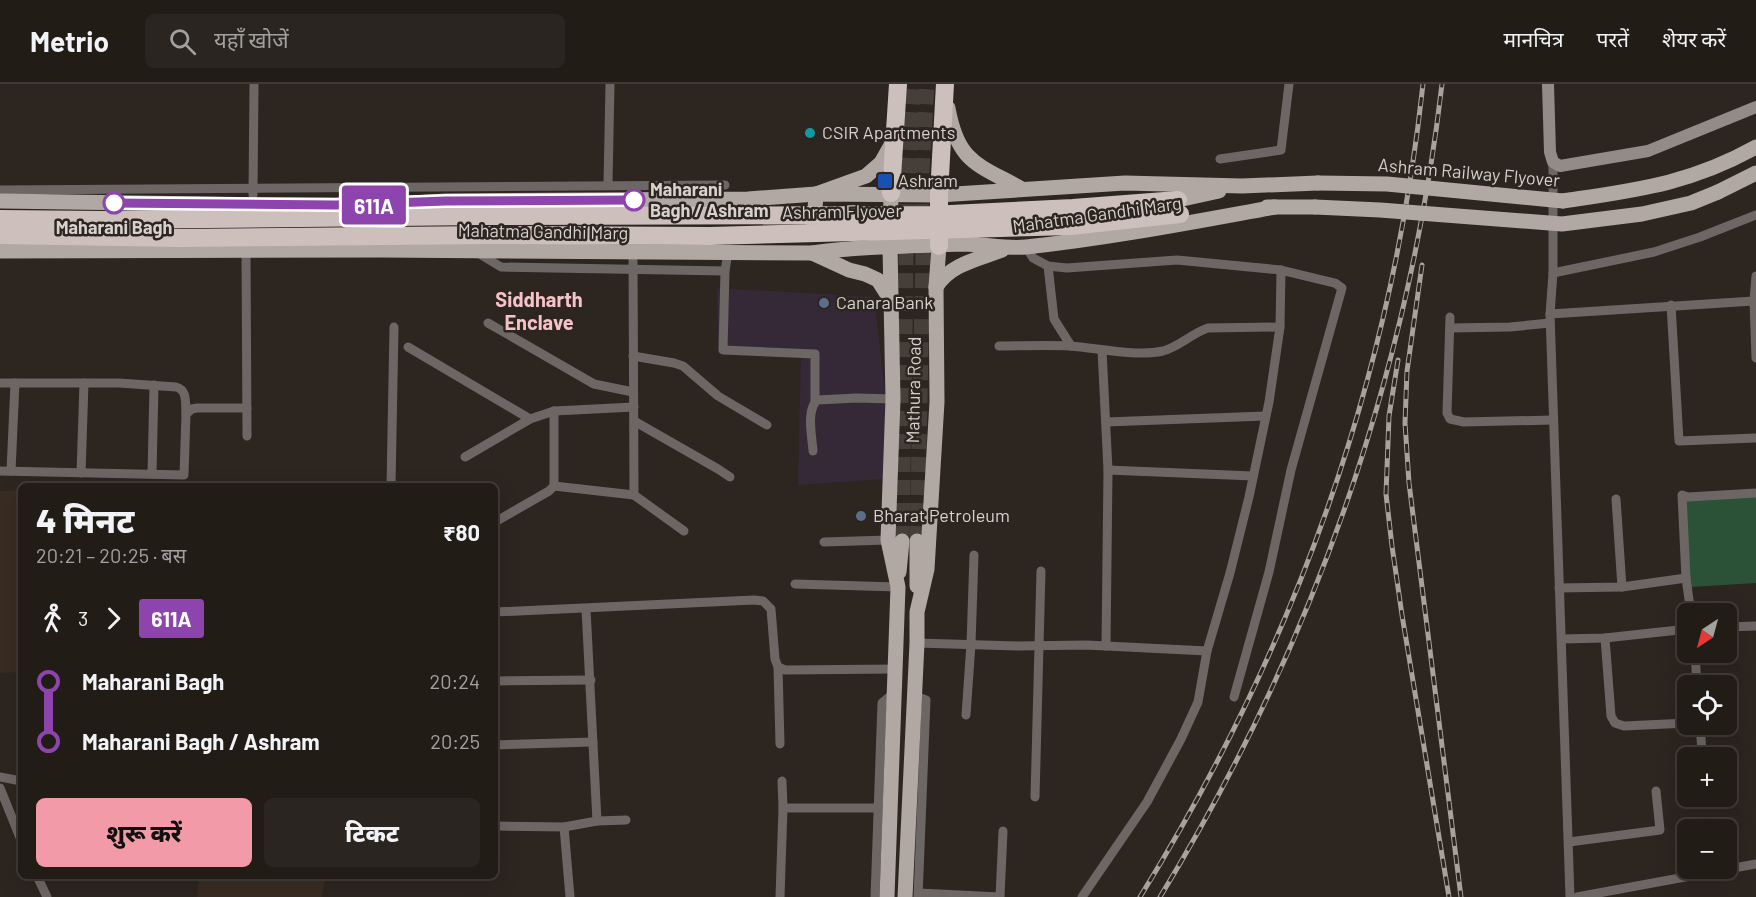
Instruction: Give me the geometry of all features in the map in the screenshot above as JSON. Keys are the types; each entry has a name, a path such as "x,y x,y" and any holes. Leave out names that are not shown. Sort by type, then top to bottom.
{"highway":[{"name":"Mathura Road","path":"891,193 898,84"},
{"name":"Mathura Road","path":"939,246 939,195 945,88"},
{"name":"Ashram Flyover","path":"0,219 930,214 1072,208 1179,207"},
{"name":"Ashram Flyover","path":"0,235 180,238 490,235 722,236 1071,226 1179,207"}],"main road":[{"path":"936,287 941,278 964,263 1008,248 1022,189 975,164 962,151 951,127 945,88"},
{"path":"892,302 878,280 812,253 816,194 866,176 881,163 894,140"},
{"name":"Ashram Railway Flyover","path":"1242,186 1318,183 1387,184 1563,201 1630,192 1682,180 1728,163 1756,147"},
{"path":"1275,207 1380,210 1562,224 1642,214 1691,203 1756,172"},
{"name":"Mahatma Gandhi Marg","path":"0,201 369,205 446,201 748,199 816,194 939,195 1125,183 1242,186"},
{"name":"Mahatma Gandhi Marg","path":"1179,207 1242,186"},
{"name":"Mathura Road","path":"887,897 898,587 902,541 893,399 891,193"},
{"path":"748,199 748,252"},
{"path":"161,251 162,203"},
{"name":"Mahatma Gandhi Marg","path":"1179,207 1275,207"},
{"name":"Mahatma Gandhi Marg","path":"0,251 473,250 812,253 849,248 963,244 1008,248 1144,231 1275,207"},
{"name":"Mathura Road","path":"914,896 917,612 927,568 936,414 936,287 939,246"},
{"path":"902,541 917,612"}],"street":[{"path":"254,84 254,191"},
{"path":"608,184 610,84"},
{"path":"1220,159 1281,150 1288,84"},
{"path":"1548,84 1550,152 1553,162 1553,273 1550,319 1570,897"},
{"path":"1553,162 1560,166 1648,151 1756,107"},
{"path":"0,190 254,191 608,184 725,185"},
{"path":"1553,273 1654,252 1756,215"},
{"path":"1026,247 1033,258 1048,266 1067,268 1177,260 1281,270 1335,283 1342,288 1291,470 1269,572 1234,697"},
{"path":"473,250 501,267 725,271"},
{"path":"246,251 247,436"},
{"path":"633,252 634,495"},
{"path":"728,252 725,271 723,350 815,354 815,401 811,416 813,451"},
{"path":"1048,266 1054,319 1071,346"},
{"path":"1082,897 1147,802 1198,702 1207,651 1230,573 1254,476 1277,355 1281,270"},
{"path":"1756,276 1756,358"},
{"path":"1450,328 1510,327 1550,319 1671,305 1755,301"},
{"path":"1671,305 1678,441 1756,438"},
{"path":"1450,317 1447,413 1450,419 1464,422 1553,420"},
{"path":"488,323 594,384 633,392"},
{"path":"391,483 394,327"},
{"path":"999,346 1071,346 1102,350 1156,352 1167,350 1199,331 1209,328 1280,327"},
{"path":"408,347 530,419"},
{"path":"1102,350 1108,470 1106,646"},
{"path":"633,357 683,366 718,396 767,424"},
{"path":"0,383 84,383 181,388 184,393 186,414 184,475 0,471"},
{"path":"11,471 15,383"},
{"path":"81,472 84,383"},
{"path":"152,474 154,385"},
{"path":"815,401 822,399 893,399"},
{"path":"465,457 530,419 555,411 634,407"},
{"path":"186,414 197,408 247,408"},
{"path":"554,486 555,411"},
{"path":"1107,422 1265,416"},
{"path":"634,421 730,477"},
{"path":"1108,470 1254,476"},
{"path":"498,520 554,486 634,495 684,531"},
{"path":"1689,603 1682,495 1688,497 1756,493"},
{"path":"1616,499 1622,587"},
{"path":"824,542 902,541"},
{"path":"966,715 974,555"},
{"path":"1035,798 1041,571"},
{"path":"1559,588 1622,587 1686,578"},
{"path":"795,584 898,587"},
{"path":"498,612 763,601 771,609 777,667 780,744"},
{"path":"586,609 597,821"},
{"path":"1737,627 1756,626"},
{"path":"1562,639 1605,638 1677,630"},
{"path":"1605,638 1611,716 1615,723 1624,726 1677,724"},
{"path":"917,643 1106,646 1207,651"},
{"path":"777,667 785,670 895,669"},
{"path":"498,681 591,680"},
{"path":"875,897 882,703 894,701"},
{"path":"498,745 592,742"},
{"path":"0,777 18,780"},
{"path":"780,897 782,781"},
{"path":"0,788 18,833"},
{"path":"1569,842 1660,830 1656,791"},
{"path":"783,808 877,808"},
{"path":"498,826 564,827 597,821 626,820"},
{"path":"564,827 570,897"},
{"path":"914,896 1000,897 1003,831"},
{"path":"1577,897 1756,864"},
{"path":"38,879 47,897"}],"shaded area":[{"path":"717,288 874,297 886,400 883,479 798,485 801,352 718,354"},
{"path":"18,490 18,672 0,673 0,491"},
{"path":"199,879 325,879 322,897 197,897"}],"green space":[{"path":"1756,495 1756,583 1691,587 1681,500"}],"tunnel":[{"path":"902,541 907,189 914,84"},
{"path":"917,541 923,253 921,190 927,84"}],"railway":[{"path":"1140,897 1196,802 1246,705 1290,607 1328,507 1361,404 1387,300 1408,193 1423,84"},
{"path":"1160,897 1215,802 1264,705 1307,606 1346,506 1378,403 1405,299 1426,192 1442,84"},
{"path":"1422,265 1407,371 1405,423 1409,483 1461,897"},
{"path":"1398,360 1389,416 1386,494 1402,615 1449,897"}],"bus line":[{"name":"611A","path":"114,203 380,205 446,201 634,200"}],"place":[{"name":"CSIR Apartments","path":"810,133"},
{"name":"Ashram","path":"885,181"},
{"name":"Maharani Bagh / Ashram","path":"634,200"},
{"name":"Maharani Bagh","path":"114,203"},
{"name":"Canara Bank","path":"824,303"},
{"name":"Bharat Petroleum","path":"861,516"}],"district":[{"name":"Siddharth Enclave","path":"539,312"}]}
